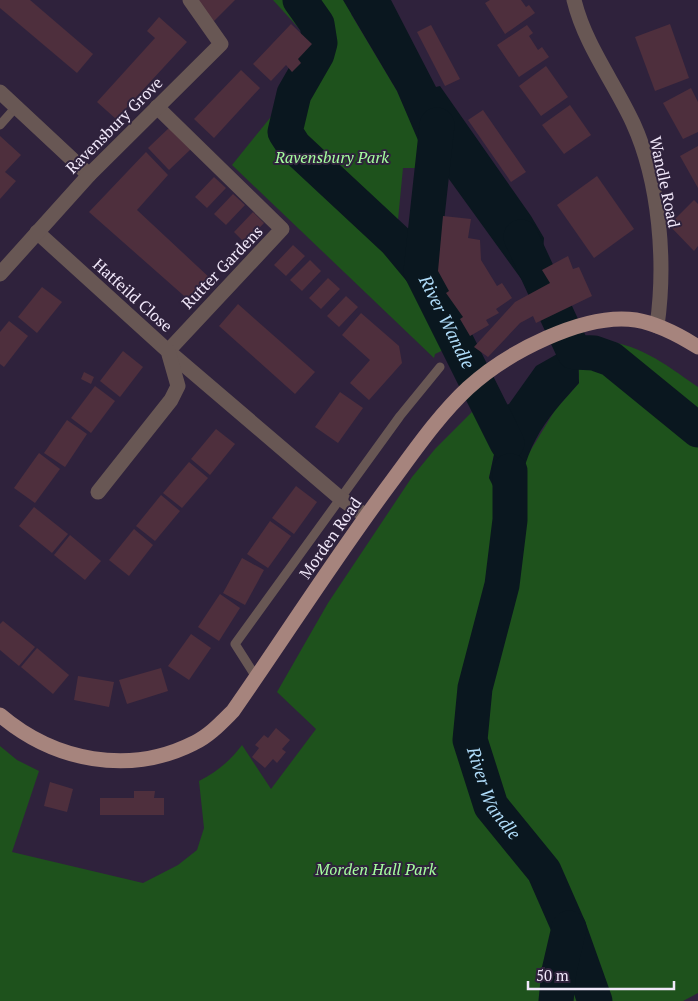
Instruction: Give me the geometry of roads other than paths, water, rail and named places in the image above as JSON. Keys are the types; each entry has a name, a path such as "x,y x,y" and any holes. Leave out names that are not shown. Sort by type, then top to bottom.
{"main road":[{"name":"Morden Road","path":"0,715 14,727 40,743 63,752 92,759 120,762 149,758 196,743 215,729 232,711 366,516 423,440 469,387 492,368 532,346 593,322 622,319 657,326 698,347"}],"street":[{"name":"Ravensbury Grove","path":"0,274 89,175 220,44 190,0"},
{"name":"Wandle Road","path":"574,0 578,17 588,40 641,140 648,166 662,261 661,296 657,326"},
{"path":"0,92 89,175"},
{"name":"Rutter Gardens","path":"157,107 282,229 168,351"},
{"name":"Hatfeild Close","path":"37,232 168,351 178,386 171,400 98,492"},
{"path":"168,351 340,498 366,516"}],"lane":[{"path":"0,125 16,107"},
{"path":"256,677 235,644 400,416 440,367"}],"waterway":[{"path":"300,0 317,24 320,43 317,54 294,94 285,132 294,146 396,241 421,271"},
{"name":"River Wandle","path":"437,125 421,271 507,443"},
{"name":"River Wandle","path":"521,237 574,352 594,353 611,359 698,430"},
{"name":"River Wandle","path":"510,471 510,520 502,585 475,688 470,740 491,806 544,871 569,928 595,1001"},
{"path":"556,1001 559,971 569,928"}],"park label":[{"name":"Ravensbury Park","path":"332,157"},
{"name":"Morden Hall Park","path":"376,869"}]}
